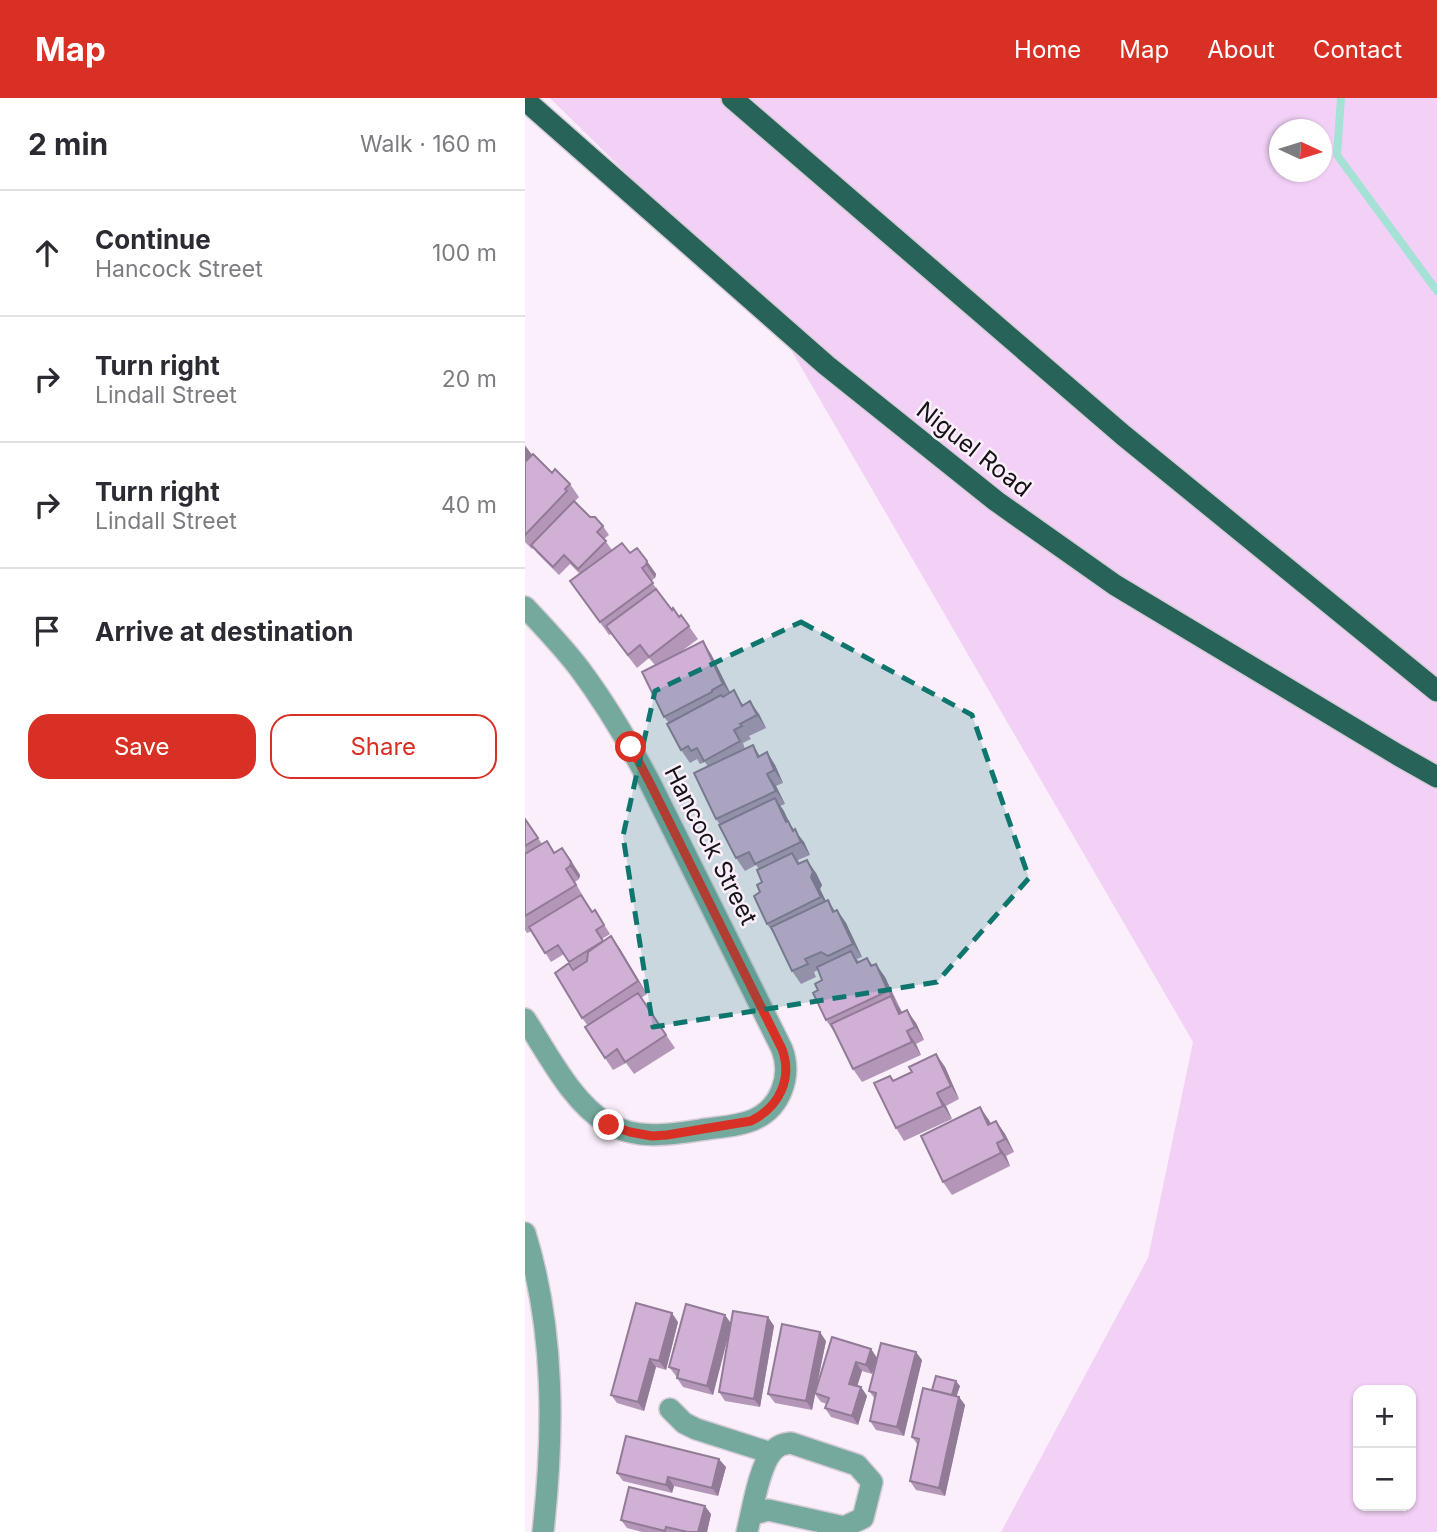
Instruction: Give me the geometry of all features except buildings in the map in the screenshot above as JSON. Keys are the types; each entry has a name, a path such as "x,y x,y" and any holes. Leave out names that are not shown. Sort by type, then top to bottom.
{"main road":[{"path":"732,98 1123,435 1437,691"},
{"name":"Niguel Road","path":"525,100 826,365 996,501 1115,585 1437,777"}],"street":[{"name":"Hancock Street","path":"525,607 578,666 631,747 782,1049 786,1059 782,1092 769,1109 751,1121 667,1135 652,1136 630,1132 609,1125 580,1102 525,1019"},
{"path":"525,1233 537,1276 550,1390 549,1476 543,1532"},
{"path":"670,1409 684,1423 696,1429 771,1453"},
{"path":"791,1443 857,1465 872,1482 863,1518 843,1527 768,1510 749,1524 761,1474 771,1453 782,1444 791,1443"}],"highlighted area":[{"path":"801,622 972,715 1029,878 937,982 653,1027 623,836 655,691"}],"shaded area":[{"path":"550,98 1437,98 1437,1532 1001,1532 1148,1258 1193,1042 772,317"}],"waterway":[{"path":"1341,98 1337,155 1437,291"}],"route":[{"path":"609,1125 652,1136 751,1121 761,1116 776,1101 784,1086 786,1071 786,1059 782,1049 631,747"}]}
